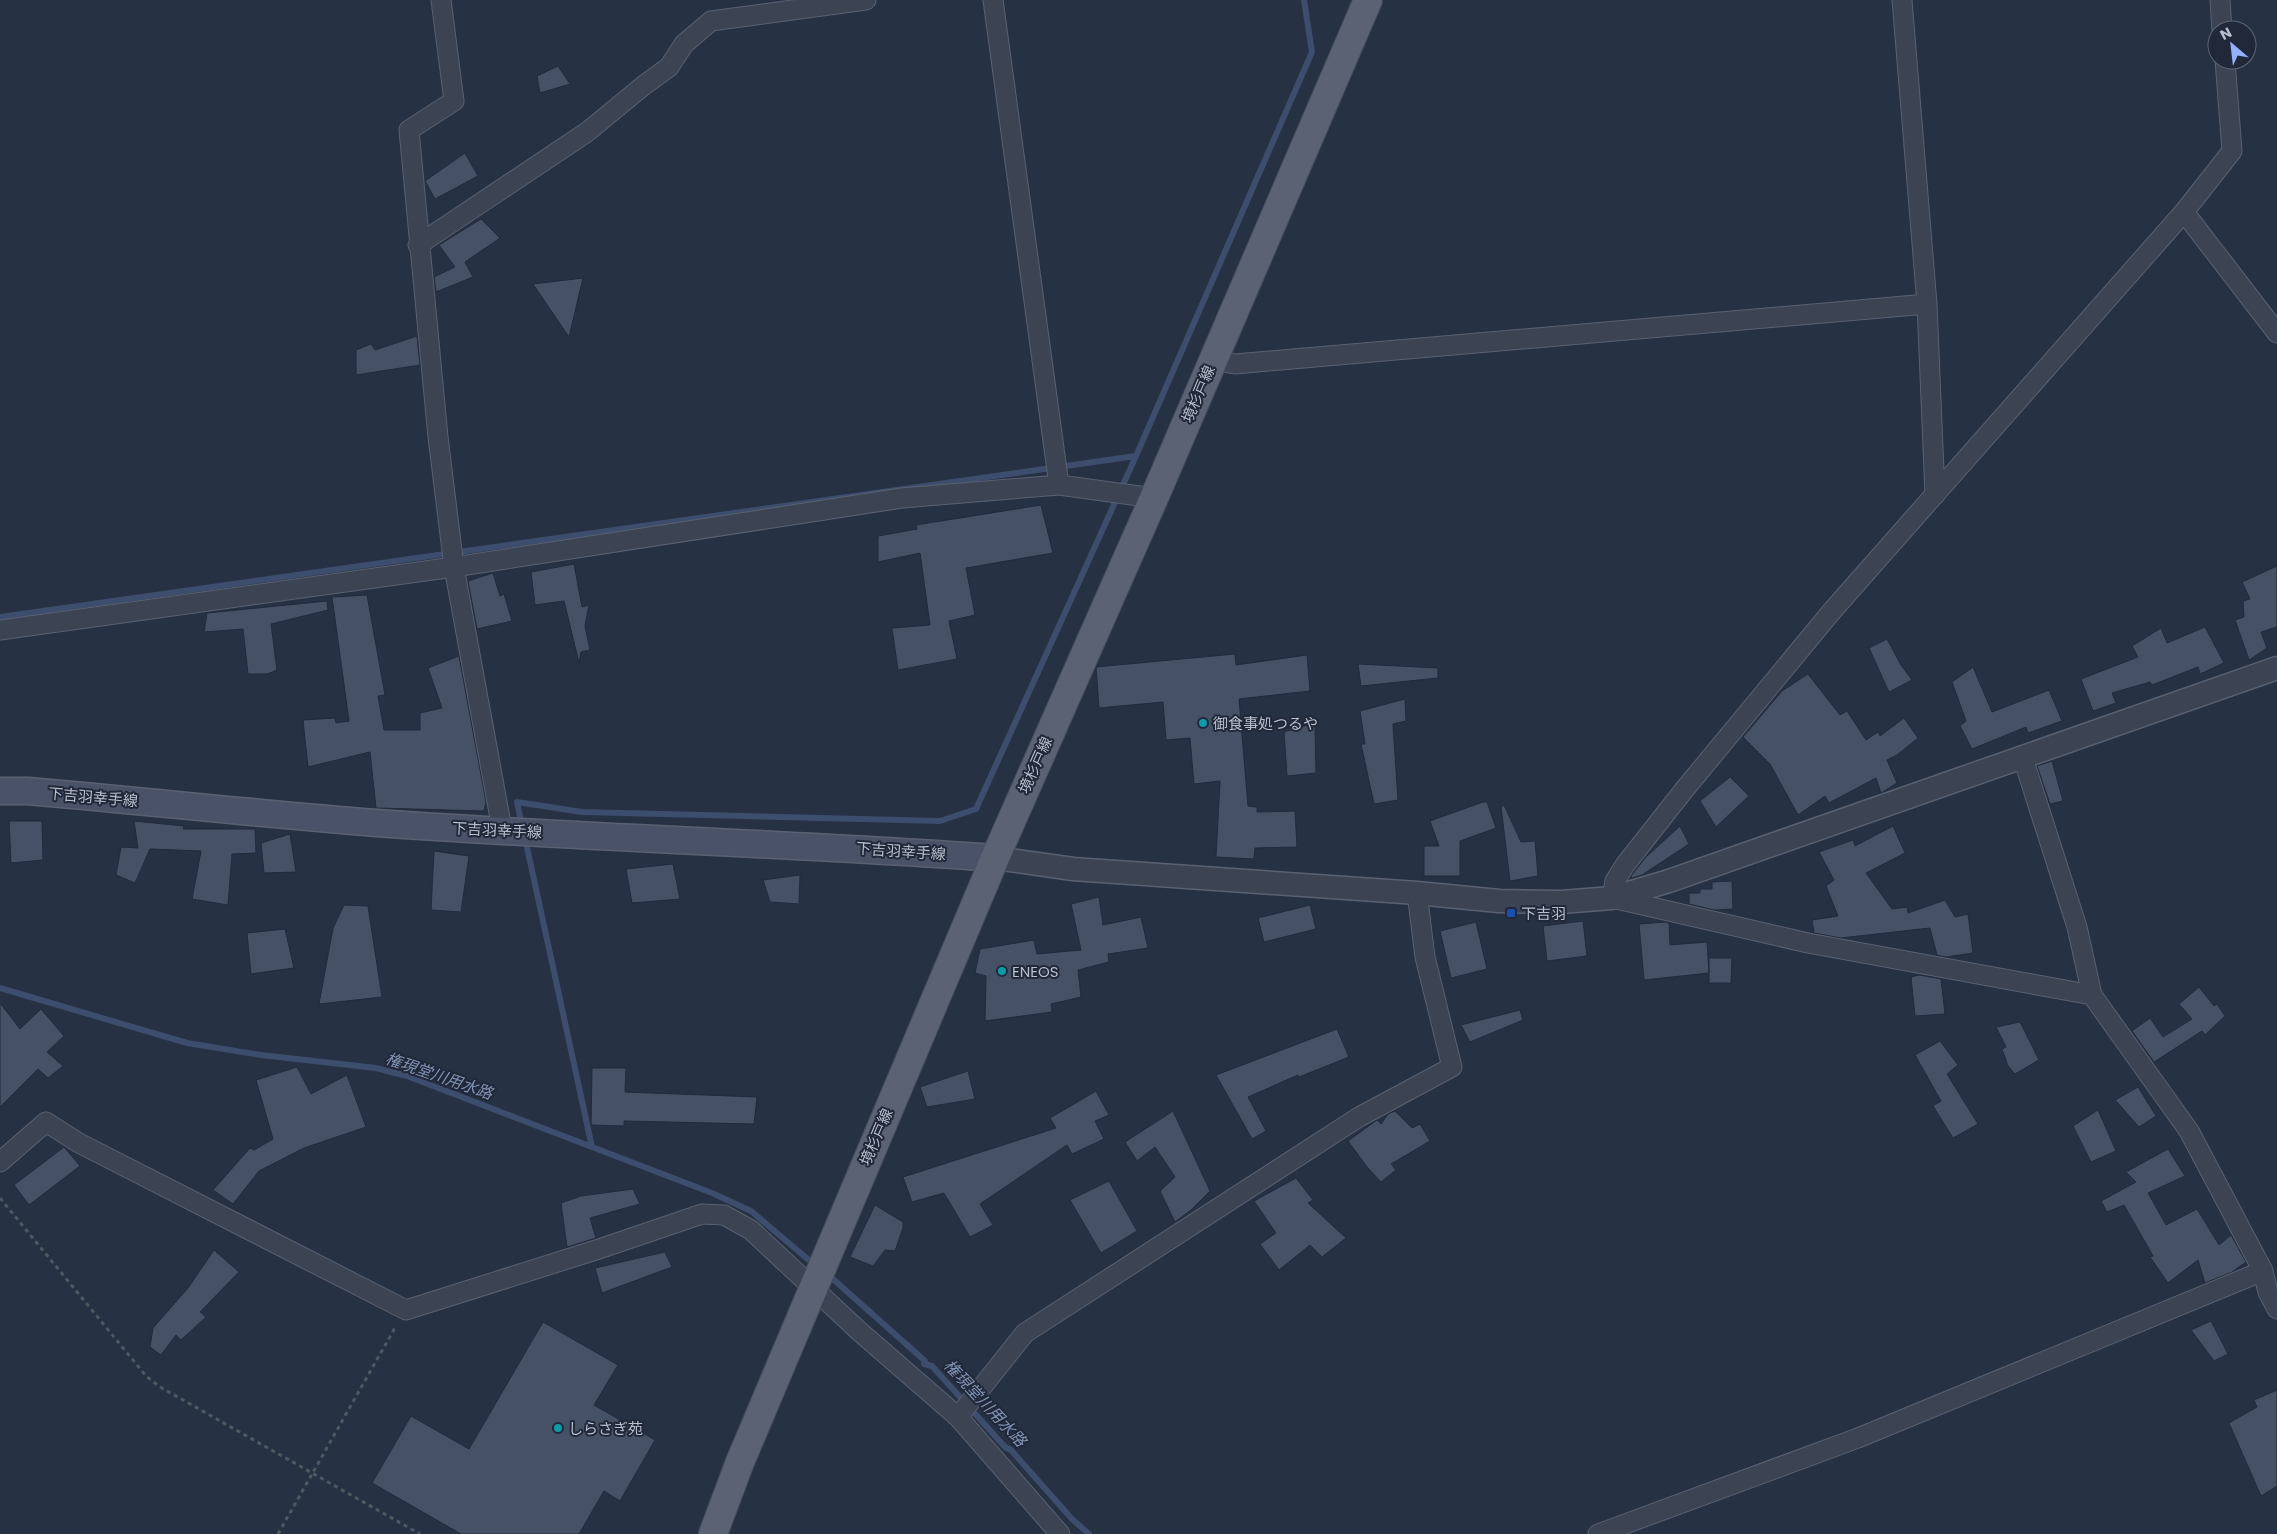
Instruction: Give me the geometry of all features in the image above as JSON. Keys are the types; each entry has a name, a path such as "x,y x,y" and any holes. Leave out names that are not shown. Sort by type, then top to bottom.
{"main road":[{"name":"境杉戸線","path":"713,1534 740,1462 994,858 1154,498 1368,0"},
{"name":"下吉羽幸手線","path":"0,791 28,791 377,823 502,829 673,841 858,848 994,858"}],"street":[{"path":"441,0 454,100 409,130 418,244 454,567 502,829"},
{"path":"418,244 587,132 642,86 669,67 684,44 711,21 866,0"},
{"path":"993,0 1059,485"},
{"path":"1902,0 1927,304 1935,495"},
{"path":"2220,0 2221,20"},
{"path":"1612,898 1615,881 1624,866 1684,790 1832,611 2184,212 2232,151 2226,70"},
{"path":"2184,212 2277,333"},
{"path":"1212,360 1235,364 1927,304"},
{"path":"0,630 454,567 902,498 1059,485 1154,498"},
{"path":"994,858 1073,869 1507,901 1561,902 1612,898 1669,881 2277,668"},
{"path":"2022,758 2077,927 2092,995 2189,1131 2263,1271 2268,1292 2277,1309"},
{"path":"958,1417 1025,1333 1359,1117 1452,1067 1425,958 1417,893"},
{"path":"1612,898 1808,943 2092,995"},
{"path":"0,1162 46,1122 79,1143 406,1310 599,1249 702,1214 724,1215 751,1230 858,1331 958,1417 1060,1534"},
{"path":"1598,1534 1858,1438 2263,1271"}],"path":[{"path":"0,1198 146,1376 160,1387 420,1534"},
{"path":"278,1534 406,1310"}],"building":[{"path":"558,66 570,84 540,93 537,76"},
{"path":"465,153 478,176 435,199 425,181"},
{"path":"481,219 500,238 465,262 473,277 436,292 434,277 455,267 439,245"},
{"path":"583,278 569,337 533,284"},
{"path":"417,336 420,365 356,375 356,350 371,344 375,350"},
{"path":"1041,505 1053,553 966,568 975,615 949,621 957,659 898,670 892,628 930,625 920,553 878,562 878,536 917,529 916,525"},
{"path":"574,564 582,607 589,605 585,626 590,650 581,652 579,663 564,601 535,605 531,572"},
{"path":"2277,566 2277,627 2261,632 2267,648 2249,660 2235,620 2244,617 2243,601 2250,599 2242,582"},
{"path":"493,573 500,596 504,594 512,621 477,629 468,581"},
{"path":"367,595 385,695 378,696 384,730 420,730 420,713 442,708 428,668 459,656 486,802 484,811 376,808 370,752 308,767 303,720 335,718 336,723 349,721 332,597"},
{"path":"327,601 328,610 271,624 277,670 267,674 248,674 243,629 204,632 207,613"},
{"path":"2205,627 2224,663 2200,674 2198,667 2152,685 2150,682 2112,693 2116,703 2093,711 2081,679 2138,657 2132,646 2161,628 2167,643"},
{"path":"1887,639 1901,665 1912,680 1889,692 1869,648"},
{"name":"御食事処つるや","path":"1235,654 1236,665 1307,655 1310,691 1239,699 1248,806 1257,807 1257,812 1295,811 1297,847 1255,848 1254,859 1216,857 1220,781 1194,784 1190,738 1166,740 1163,702 1099,708 1096,667"},
{"path":"1358,664 1438,668 1438,678 1361,686"},
{"path":"1973,667 1992,712 2049,690 2062,721 2028,733 2026,727 1972,749 1960,726 1966,721 1952,682"},
{"path":"1808,674 1840,715 1847,711 1866,740 1878,732 1880,736 1904,718 1918,738 1897,755 1887,760 1897,783 1881,793 1876,778 1829,803 1825,796 1798,815 1770,764 1743,737 1782,691"},
{"path":"1405,699 1406,721 1393,724 1398,800 1374,804 1361,744 1365,744 1360,711"},
{"path":"1315,723 1316,773 1287,776 1284,732"},
{"path":"2052,761 2063,801 2050,804 2037,766"},
{"path":"1730,777 1749,796 1716,827 1700,801"},
{"path":"1487,802 1496,828 1460,841 1460,876 1424,876 1424,846 1439,846 1430,821"},
{"path":"1504,805 1521,842 1535,841 1538,876 1510,881 1501,807"},
{"path":"9,821 42,821 43,860 11,863"},
{"path":"134,821 184,826 183,829 255,829 256,853 232,854 228,905 192,899 201,851 150,849 135,883 116,875 121,847 138,848"},
{"path":"1680,826 1689,844 1642,875 1632,878 1631,876 1646,857"},
{"path":"1893,826 1905,853 1866,873 1892,909 1907,907 1908,913 1945,900 1955,917 1968,914 1973,953 1946,957 1937,955 1930,928 1841,938 1814,933 1812,920 1838,916 1826,886 1834,880 1819,852 1853,840 1855,846"},
{"path":"290,834 296,872 264,873 261,843"},
{"path":"434,851 469,856 461,912 431,910"},
{"path":"673,864 680,899 632,903 626,869"},
{"path":"800,875 799,904 770,902 763,880"},
{"path":"1732,881 1733,909 1714,910 1689,904 1689,893 1700,893 1700,889 1712,889 1712,882"},
{"path":"1099,897 1103,925 1141,917 1148,948 1108,954 1109,962 1078,970 1081,997 1051,1004 1052,1012 985,1021 986,976 975,973 980,949 1034,940 1037,954 1081,950 1071,904"},
{"path":"344,905 368,906 382,997 319,1004 333,928"},
{"path":"1310,905 1316,929 1264,942 1258,918"},
{"path":"1583,921 1587,956 1547,961 1543,926"},
{"path":"1476,922 1487,969 1451,978 1440,931"},
{"path":"1669,923 1670,945 1707,942 1709,973 1644,980 1639,924"},
{"path":"285,929 294,968 251,974 247,933"},
{"path":"1709,958 1732,958 1731,983 1709,983"},
{"path":"1919,975 1941,979 1945,1014 1915,1016 1911,977"},
{"path":"2199,987 2214,1006 2217,1004 2225,1016 2205,1035 2202,1031 2154,1062 2132,1031 2150,1018 2163,1037 2192,1019 2179,1004"},
{"path":"0,1003 20,1029 41,1009 64,1036 47,1052 63,1066 48,1078 38,1069 0,1107"},
{"path":"1520,1010 1523,1020 1470,1042 1461,1025"},
{"path":"2020,1022 2039,1060 2015,1074 2008,1066 2002,1049 2006,1047 1996,1027"},
{"path":"1337,1029 1349,1057 1299,1077 1298,1075 1248,1097 1266,1131 1252,1139 1216,1075"},
{"path":"1940,1041 1958,1065 1947,1074 1978,1124 1953,1138 1933,1106 1941,1101 1915,1055"},
{"path":"297,1067 311,1094 347,1075 366,1127 304,1148 259,1171 233,1204 213,1190 250,1148 254,1150 273,1139 256,1080"},
{"path":"592,1068 626,1068 625,1092 757,1097 754,1124 624,1121 624,1126 591,1125"},
{"path":"968,1071 975,1099 927,1107 920,1087"},
{"path":"2138,1087 2156,1116 2139,1127 2115,1100"},
{"path":"1096,1091 1109,1115 1095,1121 1104,1139 1072,1154 1067,1145 980,1204 993,1225 970,1237 944,1193 912,1202 903,1177 1056,1128 1050,1118"},
{"path":"2098,1110 2116,1151 2091,1162 2073,1126"},
{"path":"1173,1111 1210,1191 1191,1210 1175,1222 1160,1191 1175,1177 1155,1147 1137,1161 1125,1142"},
{"path":"1395,1111 1412,1128 1420,1124 1430,1141 1391,1164 1396,1170 1381,1182 1367,1167 1348,1141 1377,1120 1381,1124 1388,1114"},
{"path":"64,1147 80,1166 29,1205 14,1185"},
{"path":"2168,1149 2185,1176 2148,1193 2166,1225 2197,1209 2219,1245 2231,1235 2246,1262 2232,1272 2205,1283 2198,1260 2168,1283 2150,1257 2153,1256 2124,1205 2107,1212 2101,1201 2136,1182 2126,1172"},
{"path":"1296,1178 1313,1200 1308,1203 1346,1238 1322,1257 1310,1245 1279,1270 1260,1244 1276,1233 1254,1201"},
{"path":"1109,1181 1137,1231 1101,1253 1070,1200"},
{"path":"633,1189 640,1204 590,1218 596,1238 567,1247 561,1203 581,1196"},
{"path":"875,1205 903,1222 903,1228 895,1251 885,1250 873,1266 850,1257"},
{"path":"214,1250 239,1272 200,1312 206,1317 181,1340 176,1335 161,1355 150,1347 153,1328 188,1288"},
{"path":"665,1252 672,1267 602,1293 595,1268"},
{"path":"2211,1321 2228,1354 2214,1361 2191,1330"},
{"name":"しらさぎ苑","path":"543,1322 618,1365 594,1405 655,1440 620,1501 604,1491 579,1534 461,1534 372,1483 411,1416 469,1449"},
{"path":"2277,1390 2277,1486 2261,1496 2229,1423 2257,1407 2254,1400"}],"waterway":[{"path":"522,826 517,802 582,812 940,821 976,809 1136,456 1312,52 1304,0"},
{"path":"0,617 1136,456"},
{"path":"525,838 592,1147"},
{"name":"権現堂川用水路","path":"0,988 187,1043 261,1055 376,1068 407,1076 712,1193 751,1211 810,1261"},
{"name":"権現堂川用水路","path":"833,1279 925,1361 924,1364 932,1366 1005,1447 1011,1450 1072,1519 1089,1534"}],"place":[{"name":"御食事処つるや","path":"1203,723"},
{"name":"下吉羽","path":"1511,913"},
{"name":"ENEOS","path":"1002,971"},
{"name":"しらさぎ苑","path":"558,1428"}]}
